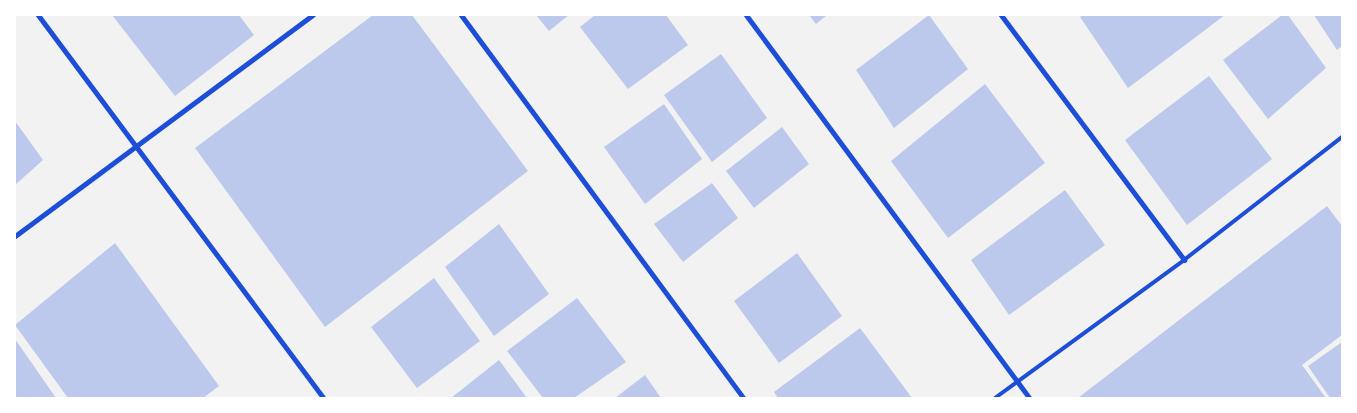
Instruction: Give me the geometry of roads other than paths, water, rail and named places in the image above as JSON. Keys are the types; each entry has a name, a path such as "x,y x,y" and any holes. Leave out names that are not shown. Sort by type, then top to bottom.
{"street":[{"path":"38,15 323,398"},
{"path":"15,236 313,15"},
{"path":"461,15 743,398"},
{"path":"746,15 1030,398"},
{"path":"1002,15 1184,260"}],"lane":[{"path":"995,398 1184,260 1342,137"}]}
